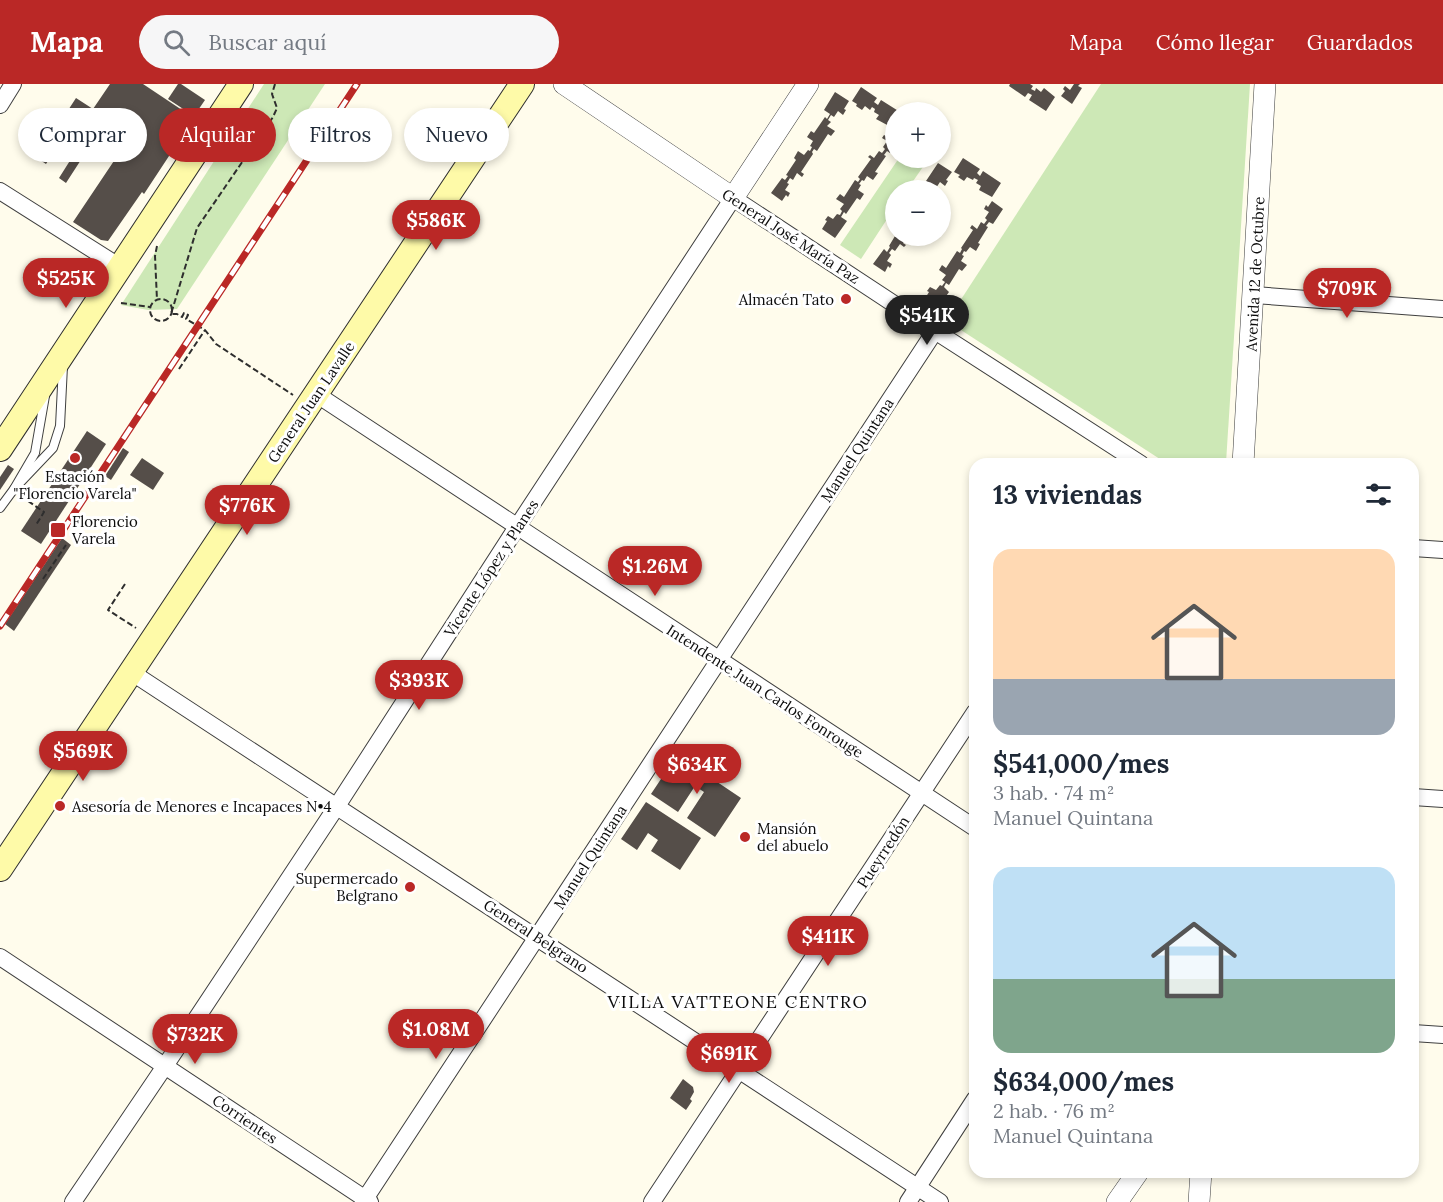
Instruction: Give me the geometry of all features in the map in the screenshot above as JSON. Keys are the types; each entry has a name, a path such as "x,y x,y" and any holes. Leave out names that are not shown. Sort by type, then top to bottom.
{"main road":[{"path":"0,449 241,84"},
{"name":"General Juan Lavalle","path":"0,869 131,672 305,394 522,84"}],"street":[{"path":"0,105 14,84"},
{"name":"General José María Paz","path":"564,84 935,331 1132,458"},
{"name":"Vicente López y Planes","path":"73,1202 337,806 808,84"},
{"name":"Avenida 12 de Octubre","path":"1243,458 1265,84"},
{"path":"0,190 120,267"},
{"path":"1254,295 1443,309"},
{"name":"Manuel Quintana","path":"366,1201 935,331"},
{"name":"Intendente Juan Carlos Fonrouge","path":"305,394 517,527 969,824"},
{"path":"1419,548 1443,550"},
{"name":"General Belgrano","path":"131,672 940,1202"},
{"name":"Pueyrredón","path":"652,1202 969,721"},
{"path":"1419,797 1443,799"},
{"name":"Corrientes","path":"0,957 366,1201"},
{"path":"1419,1033 1443,1035"},
{"path":"908,1202 969,1108"},
{"path":"1118,1202 1134,1178"},
{"path":"1199,1202 1201,1178"}],"lane":[{"path":"0,508 14,489 53,448 60,426 64,351"},
{"path":"14,489 34,453 48,375"}],"path":[{"path":"150,307 153,317 159,321 166,320 171,314 197,228 273,117 277,108 272,94 275,84"},
{"path":"158,300 155,256 159,240"},
{"path":"150,307 158,300 168,301 172,307 171,314"},
{"path":"117,302 150,307"},
{"path":"171,314 182,317 184,313 188,315 186,319 205,330 216,344 305,394"},
{"path":"179,369 205,330"},
{"path":"28,501 44,512 36,525"},
{"path":"43,579 66,545"},
{"path":"125,584 108,610 138,630"}],"green space":[{"path":"264,84 325,84 309,108 288,108 288,140 276,158 276,108 248,108"},
{"path":"1101,84 1250,84 1226,458 1158,458 947,321"},
{"path":"214,162 274,162 177,309 148,310 121,305"},
{"path":"892,168 922,168 914,180 885,180 885,222 861,259 840,245"}],"building":[{"path":"110,84 143,84 179,108 159,108 159,162 165,162 108,241 101,240 73,222 113,162 147,162 147,108 94,108"},
{"path":"178,84 181,84 205,100 200,108 182,108 168,99"},
{"path":"1010,84 1030,84 1033,86 1031,89 1035,91 1036,88 1041,92 1044,88 1055,97 1046,111 1029,100 1032,95 1028,93 1025,97 1009,86"},
{"path":"1074,84 1080,84 1078,86 1082,88 1072,104 1061,96 1065,91 1063,89 1065,86 1070,90"},
{"path":"861,87 877,98 874,102 878,105 881,100 885,103 885,124 876,119 879,115 874,112 875,109 872,107 870,110 865,106 862,110 852,101"},
{"path":"835,92 849,101 844,109 846,110 843,115 838,111 834,117 831,115 828,120 831,122 827,126 835,131 831,136 828,134 817,151 814,149 801,172 804,174 802,177 797,173 793,180 790,178 785,190 790,193 782,201 771,193 782,178 785,180 788,176 786,175 796,160 794,158 798,151 804,155 808,150 810,151 813,141 807,137 811,131 814,133 825,117 827,119 830,114 824,110"},
{"path":"76,98 91,108 70,108"},
{"path":"885,149 885,157 875,172 878,173 873,180 867,176 859,184 861,185 858,190 864,194 860,200 857,198 846,214 844,212 841,217 847,221 835,238 822,229 828,216 833,219 842,211 840,209 844,204 836,199 840,194 844,197 855,180 858,182 860,179 858,177 871,159 868,157 870,155 874,158 879,151 882,153"},
{"path":"963,158 980,169 977,173 980,176 983,171 1001,183 992,197 979,190 981,186 976,183 978,180 967,177 964,181 954,172"},
{"path":"69,162 80,162 66,183 59,178"},
{"path":"935,168 946,168 952,172 946,180 927,180"},
{"path":"992,201 1003,209 993,224 989,222 986,226 988,227 976,251 970,247 966,252 964,251 961,261 967,265 962,271 959,269 949,285 946,283 944,287 949,292 937,309 924,300 929,292 927,291 930,287 936,290 945,282 942,280 946,275 939,270 942,265 946,268 957,251 960,253 973,230 970,228 972,225 977,229 981,222 984,224 989,212 984,209"},
{"path":"899,246 895,251 892,249 889,253 891,255 887,261 892,264 885,272 873,264 884,249 887,252 890,247"},
{"path":"87,431 106,444 41,544 21,531"},
{"path":"123,448 129,452 111,480 105,476"},
{"path":"142,458 164,473 153,490 130,475"},
{"path":"8,465 14,469 0,490 0,477"},
{"path":"62,538 71,545 14,631 5,624"},
{"path":"677,755 741,798 715,837 687,818 704,792 695,786 678,812 651,794"},
{"path":"646,802 701,838 680,870 651,851 658,840 648,833 637,850 621,839"},
{"path":"683,1079 693,1087 694,1092 690,1099 692,1101 686,1110 670,1098"}],"railway":[{"path":"0,626 357,84"}],"place":[{"name":"Almacén Tato","path":"846,299"},
{"name":"Estación \"Florencio Varela\"","path":"75,458"},
{"name":"Florencio Varela","path":"58,530"},
{"name":"Asesoría de Menores e Incapaces N•4","path":"60,806"},
{"name":"Mansión del abuelo","path":"745,837"},
{"name":"Supermercado Belgrano","path":"410,887"}],"district":[{"name":"VILLA VATTEONE CENTRO","path":"738,1001"}]}
